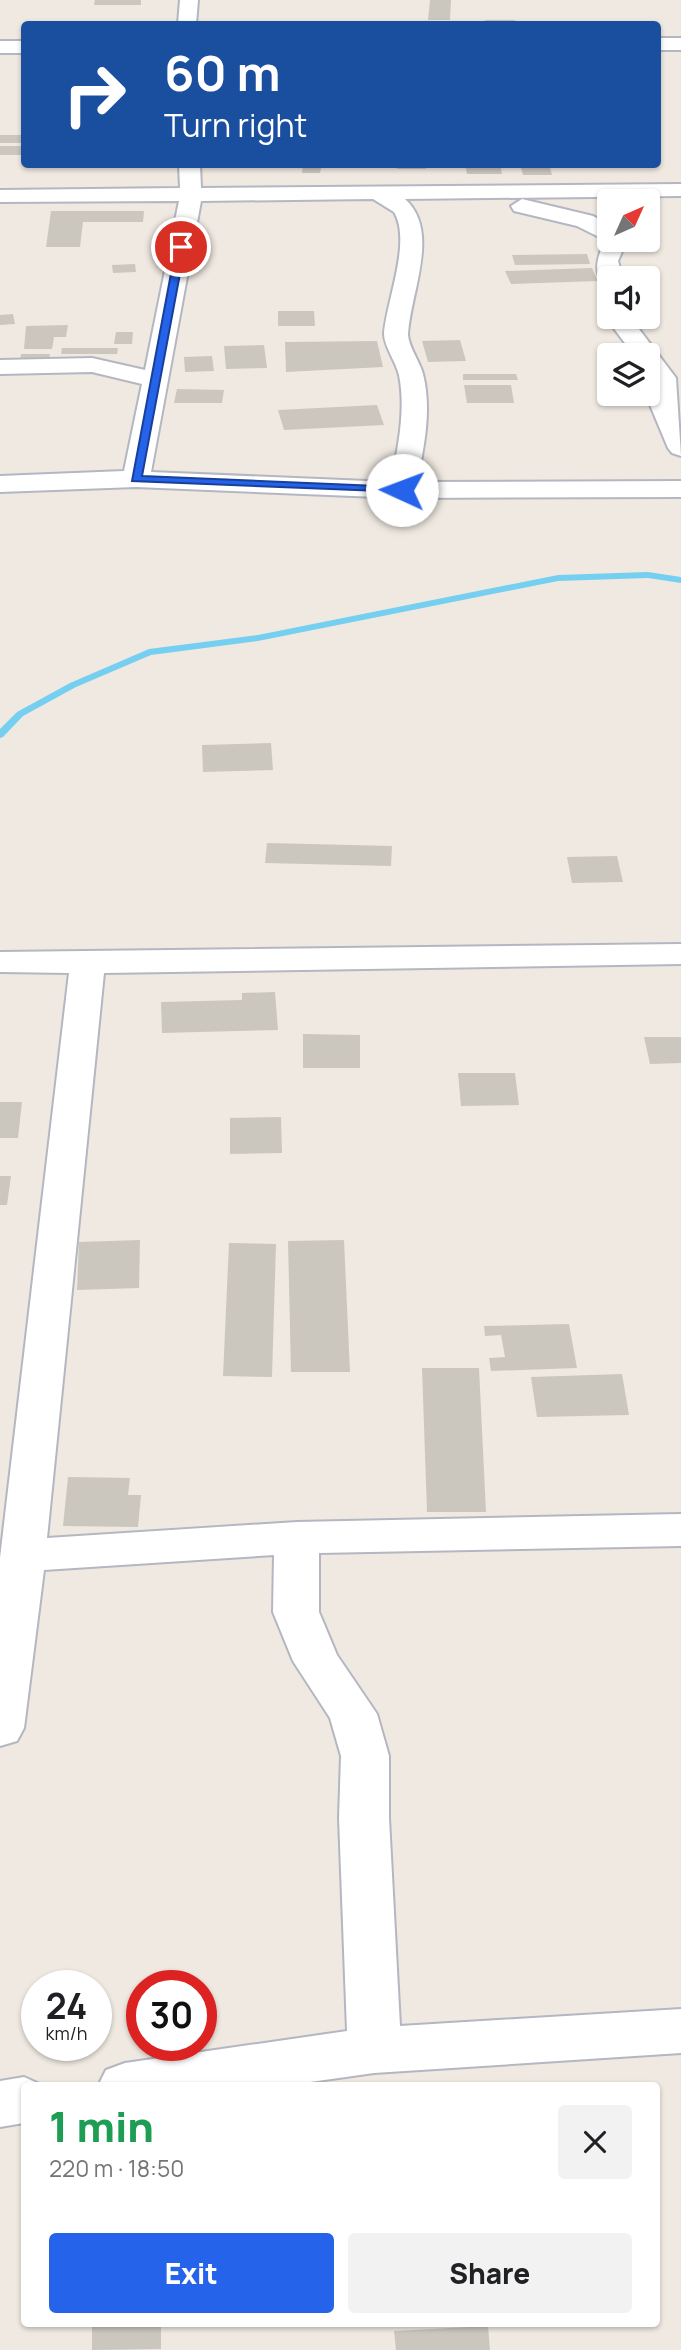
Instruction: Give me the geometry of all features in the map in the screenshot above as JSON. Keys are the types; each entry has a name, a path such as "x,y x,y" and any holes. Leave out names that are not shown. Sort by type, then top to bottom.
{"street":[{"path":"187,21 189,0"},
{"path":"661,44 681,44"},
{"path":"0,47 21,47"},
{"path":"136,479 191,194 190,168"},
{"path":"660,192 681,190"},
{"path":"374,192 397,202 409,219 403,313 396,336 409,361 416,425 402,490"},
{"path":"0,195 450,192 597,196"},
{"path":"450,192 585,221 597,228"},
{"path":"626,329 637,343"},
{"path":"0,367 92,365 155,380"},
{"path":"660,373 664,378 663,405 681,448"},
{"path":"0,484 136,479 402,490 681,489"},
{"path":"0,962 681,954"},
{"path":"0,1728 23,1555 88,963"},
{"path":"23,1555 298,1538 681,1530"},
{"path":"298,1538 296,1612 316,1661 353,1714 365,1756 364,1818 374,2050"},
{"path":"153,2082 374,2050 681,2031"},
{"path":"0,2104 21,2101"}],"building":[{"path":"95,0 141,0 141,5 94,5"},
{"path":"430,0 451,0 450,20 428,20"},
{"path":"0,135 21,135 21,143 0,143"},
{"path":"0,146 21,146 21,155 0,155"},
{"path":"303,168 321,168 320,173 302,173"},
{"path":"466,168 501,168 502,174 467,174"},
{"path":"521,168 550,168 552,175 523,175"},
{"path":"51,211 144,211 143,222 83,222 80,247 46,247"},
{"path":"587,254 590,264 515,265 512,255"},
{"path":"135,264 136,272 113,273 112,265"},
{"path":"592,268 597,281 511,284 505,271"},
{"path":"278,311 314,311 315,326 278,326"},
{"path":"13,314 15,324 0,325 0,315"},
{"path":"68,325 66,337 54,337 52,349 24,349 26,326"},
{"path":"116,332 133,332 132,344 114,344"},
{"path":"460,340 466,361 428,362 422,341"},
{"path":"377,341 383,367 286,372 285,342"},
{"path":"264,345 267,368 226,369 224,346"},
{"path":"62,348 118,348 117,354 61,354"},
{"path":"21,354 50,354 49,361 20,361"},
{"path":"212,356 214,371 185,372 184,357"},
{"path":"463,374 516,374 518,380 463,380"},
{"path":"464,385 511,385 514,403 467,403"},
{"path":"177,389 224,390 222,403 174,403"},
{"path":"377,405 384,425 284,430 278,410"},
{"path":"271,743 273,770 203,772 202,745"},
{"path":"267,843 392,846 391,866 265,863"},
{"path":"617,856 623,882 572,883 567,857"},
{"path":"275,992 278,1030 162,1033 161,1002 242,1000 242,993"},
{"path":"303,1034 360,1035 360,1068 303,1068"},
{"path":"644,1037 681,1037 681,1063 650,1064"},
{"path":"458,1073 515,1073 519,1105 461,1106"},
{"path":"0,1102 22,1102 18,1138 0,1138"},
{"path":"281,1117 282,1153 230,1154 230,1118"},
{"path":"0,1176 11,1176 7,1205 0,1205"},
{"path":"140,1240 139,1288 77,1290 79,1242"},
{"path":"344,1240 350,1372 291,1372 288,1241"},
{"path":"229,1243 276,1244 272,1377 223,1376"},
{"path":"569,1324 577,1368 491,1371 489,1358 505,1357 501,1335 485,1336 484,1326"},
{"path":"422,1368 479,1368 486,1512 427,1512"},
{"path":"622,1374 629,1415 537,1417 531,1377"},
{"path":"68,1477 130,1478 128,1495 141,1495 138,1527 63,1526"},
{"path":"92,2327 161,2327 161,2349 92,2350"},
{"path":"488,2327 490,2350 396,2350 394,2331"}],"waterway":[{"path":"0,735 20,714 73,685 149,652 258,638 558,578 648,575 681,580"}],"route":[{"path":"181,247 136,479 402,490"}]}
